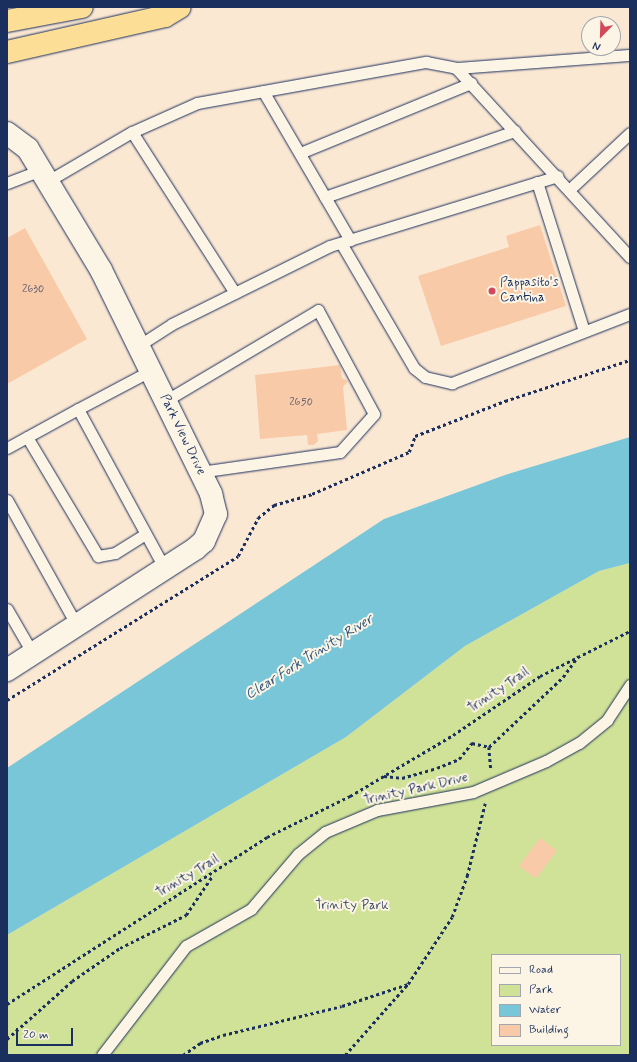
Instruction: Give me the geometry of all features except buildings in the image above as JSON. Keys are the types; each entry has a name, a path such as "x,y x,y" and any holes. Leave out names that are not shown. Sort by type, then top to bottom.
{"highway":[{"path":"7,21 82,7"},
{"path":"7,52 165,16 180,7"}],"street":[{"name":"Park View Drive","path":"7,133 28,149 101,270 200,472 216,514 204,540 165,570 7,670"}],"lane":[{"path":"7,183 44,176 132,132 197,103 426,62 456,68 630,55"},
{"path":"456,68 630,257"},
{"path":"300,153 471,83"},
{"path":"263,91 325,197 345,241 414,368 425,377 452,383 630,314"},
{"path":"325,197 515,131"},
{"path":"132,132 235,293"},
{"path":"569,190 630,133"},
{"path":"138,346 172,324 345,241 557,176"},
{"path":"537,182 584,331"},
{"path":"165,401 318,310 374,414 340,452 200,472"},
{"path":"7,448 150,371"},
{"path":"78,409 165,570"},
{"path":"27,437 98,556 115,553 146,534"},
{"path":"7,500 77,626"},
{"path":"7,609 33,654"},
{"name":"Trinity Park Drive","path":"102,1055 186,946 251,909 298,854 325,832 377,810 428,803 488,786 579,743 607,720 630,685"}],"path":[{"path":"7,700 238,556 258,518 274,505 312,494 409,452 415,436 505,401 630,360"},
{"name":"Trinity Trail","path":"7,1004 215,873 267,837 384,776 580,654 630,631"},
{"path":"489,747 563,677 580,654"},
{"path":"384,776 402,778 437,768 459,759 472,743 489,747"},
{"path":"345,1055 408,984 452,917 471,862 488,786 492,765 489,747"},
{"path":"7,1039 72,981 120,948 186,914 215,873"},
{"path":"183,1055 200,1043 223,1035 342,1006 408,984"}],"green space":[{"name":"Trinity Park","path":"630,563 630,1055 7,1055 7,935 346,737 465,646 599,571"}],"water":[{"name":"Clear Fork Trinity River","path":"630,437 630,563 599,571 465,646 346,737 7,935 7,768 384,519 505,475"}],"place":[{"name":"Pappasito's Cantina","path":"492,291"}]}
